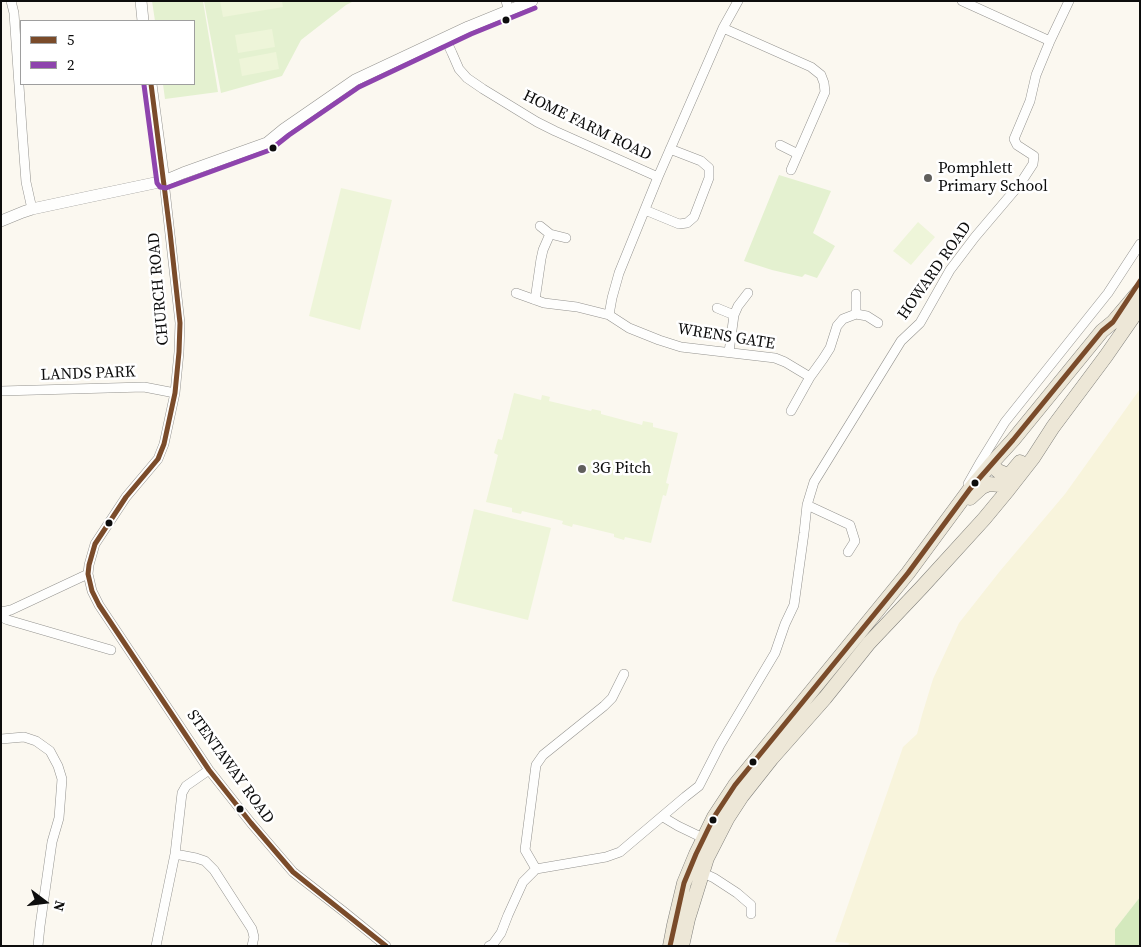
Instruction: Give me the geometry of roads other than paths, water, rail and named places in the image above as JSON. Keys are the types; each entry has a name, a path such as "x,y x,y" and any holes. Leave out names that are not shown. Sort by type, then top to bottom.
{"main road":[{"path":"1112,322 1140,281"},
{"path":"670,946 684,883 703,838 735,785 903,580 970,489 988,458 1013,440 1102,331 1140,290"},
{"path":"682,946 688,919 707,858 727,819 742,796 869,643 947,560 1008,490 1033,458 1053,427 1140,307"},
{"path":"988,458 998,472 1010,474 1053,427"},
{"path":"942,527 982,487 996,484 1008,490"}],"street":[{"path":"11,1 14,13 26,173 32,209"},
{"path":"141,1 143,20"},
{"path":"1,221 32,209 164,182 183,173 267,143 355,80 507,6 532,1"},
{"path":"516,292 554,305 609,315 619,273 658,177 723,28 738,1"},
{"path":"962,1 1050,41"},
{"name":"HOWARD ROAD","path":"536,869 606,857 620,852 699,786 720,745 775,653 794,605 806,505 814,482 901,341 920,323 950,270 1020,184 1033,164 1034,156 1017,144 1014,139 1030,101 1036,75 1069,1"},
{"path":"723,28 811,68 821,76 824,83 824,92 791,170"},
{"name":"HOME FARM ROAD","path":"444,38 459,69 467,78 483,89 556,132 658,177"},
{"path":"152,85 164,182"},
{"path":"780,145 798,154"},
{"path":"645,210 679,224 687,223 694,217 709,178 709,168 701,161 670,149"},
{"name":"CHURCH ROAD","path":"88,574 95,544 126,497 158,459 165,438 175,393 180,323 164,182"},
{"path":"540,226 550,234 566,238"},
{"path":"535,300 543,250 550,234"},
{"path":"988,458 1005,422 1108,293 1140,244"},
{"path":"729,352 734,315 748,292"},
{"path":"856,294 856,314"},
{"path":"717,308 734,315"},
{"path":"791,411 810,377 824,359 830,348 837,326 843,319 856,314 867,316 878,323"},
{"name":"WRENS GATE","path":"609,315 629,328 681,347 776,358 810,377"},
{"name":"LANDS PARK","path":"1,391 144,387 175,393"},
{"path":"806,505 850,525 855,542 848,552"},
{"path":"1,612 11,610 88,574"},
{"name":"STENTAWAY ROAD","path":"88,574 92,591 99,605 209,770 251,823 292,872 386,946"},
{"path":"1,617 111,650"},
{"path":"489,946 493,944 500,934 523,882 536,869 525,850 536,765 543,755 612,698 624,674"},
{"path":"1,739 24,738 36,741 50,751 62,779 59,818 52,842 38,946"},
{"path":"156,946 176,854 182,793 186,786 209,770"},
{"path":"663,816 678,826 703,838"},
{"path":"176,854 205,861 214,870 252,929 254,937 252,946"},
{"path":"702,872 737,893 751,905 751,914"}],"place":[{"name":"Pomphlett Primary School","path":"928,178"},
{"name":"3G Pitch","path":"582,469"}]}
